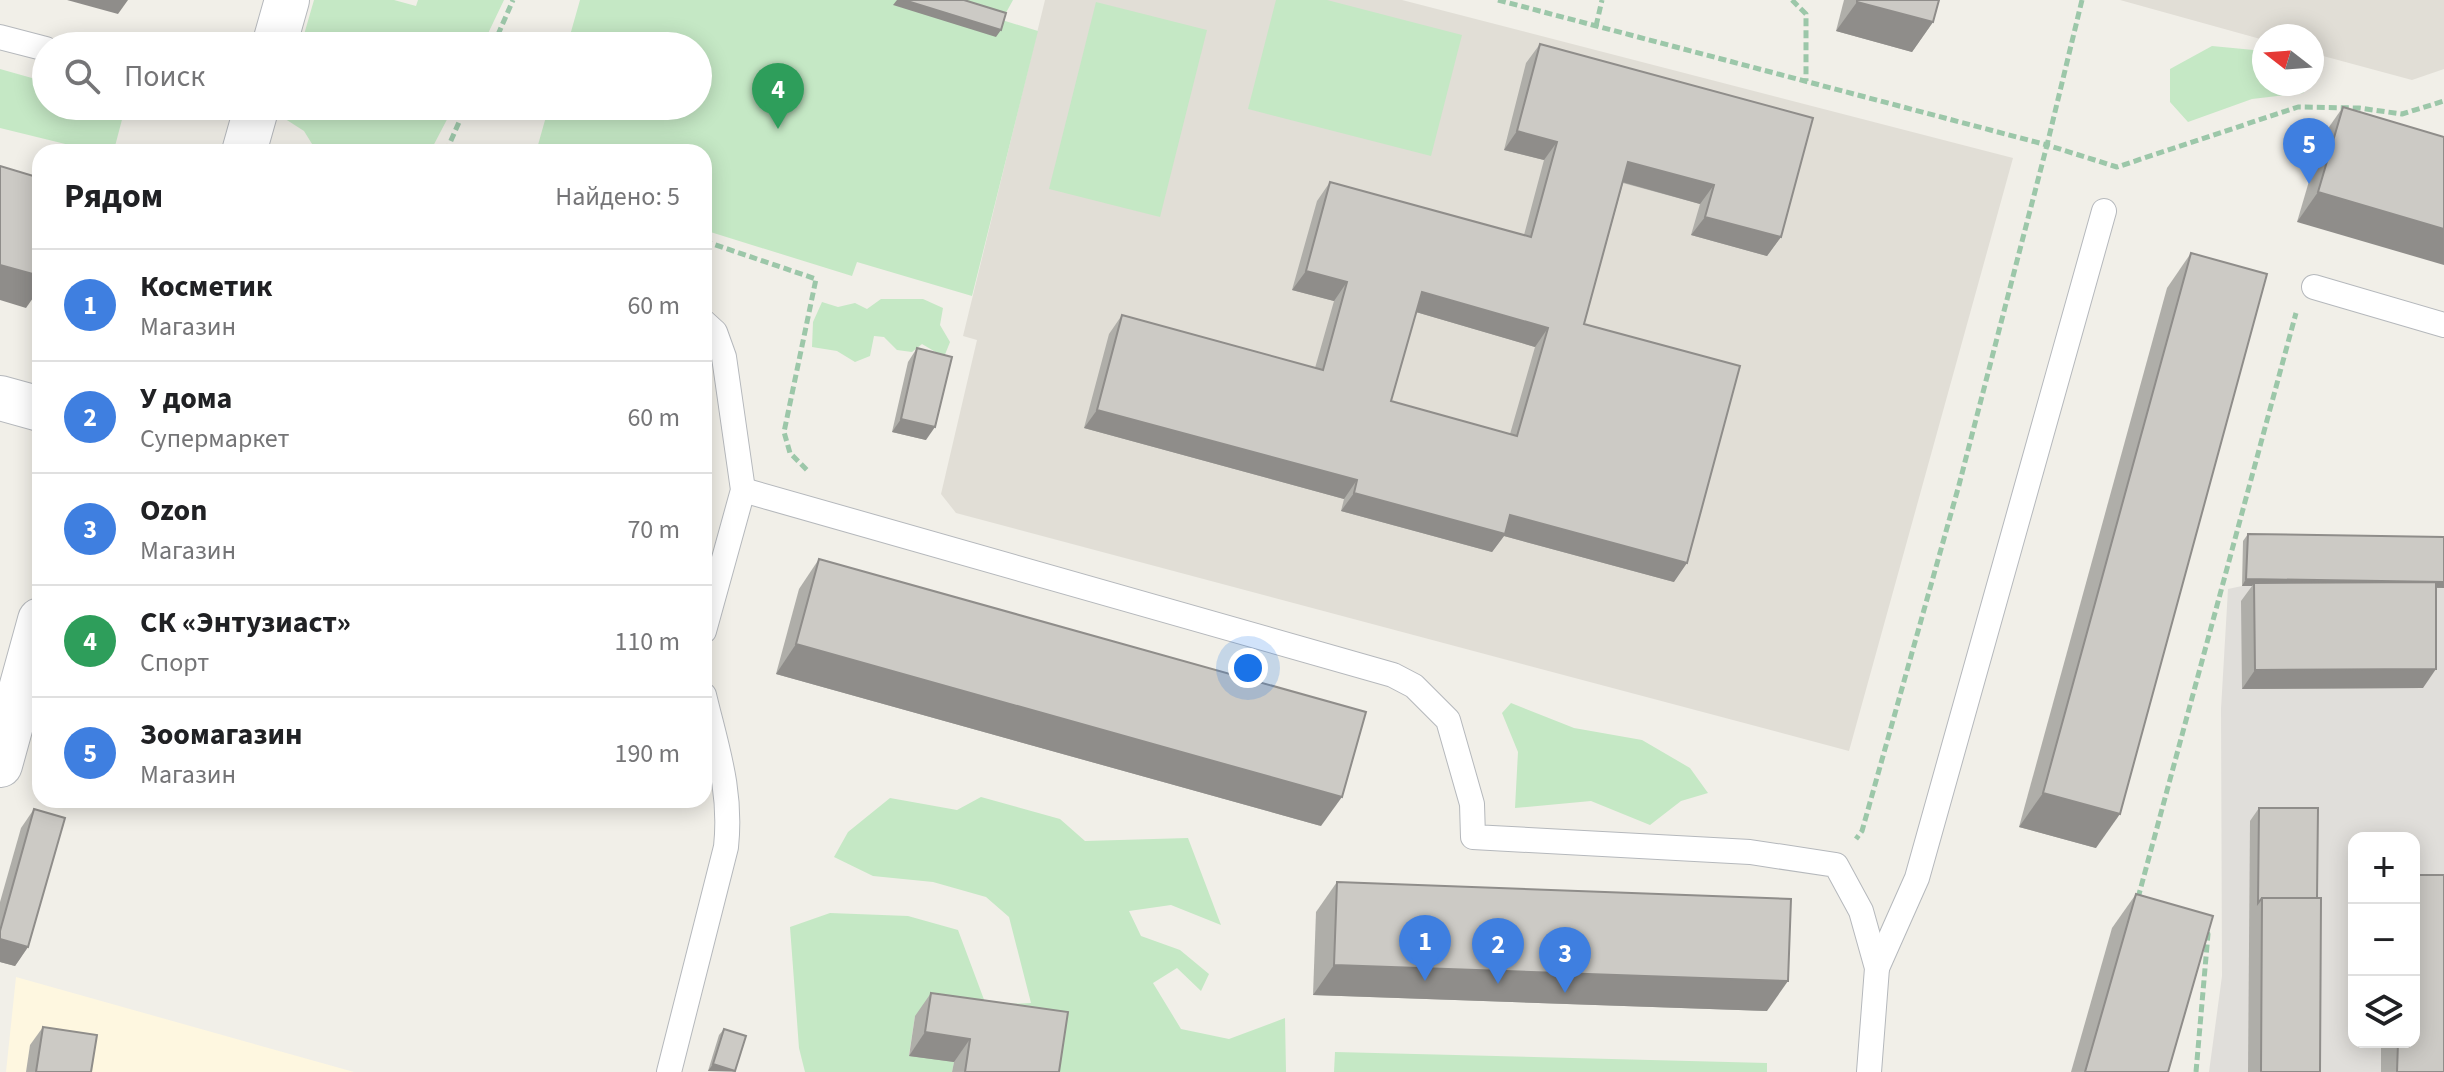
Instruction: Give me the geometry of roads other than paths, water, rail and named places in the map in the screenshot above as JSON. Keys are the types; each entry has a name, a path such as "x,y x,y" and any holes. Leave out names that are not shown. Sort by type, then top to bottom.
{"street":[{"path":"278,32 287,0"},
{"path":"246,144 253,120"},
{"path":"0,398 32,407"},
{"path":"0,765 32,649"}],"lane":[{"path":"0,37 32,45"},
{"path":"1869,1072 1877,968 1917,878 2104,211"},
{"path":"2314,287 2444,325"},
{"path":"712,329 724,357 743,490 712,602"},
{"path":"743,490 1393,675 1414,686 1448,720 1472,804 1473,837 1750,852 1836,865 1861,911 1877,968"},
{"path":"669,1072 726,847 729,816 726,785 712,728"}],"place":[{"name":"СК «Энтузиаст»","path":"778,129"},
{"name":"Зоомагазин","path":"2309,184"},
{"name":"Косметик","path":"1425,981"},
{"name":"У дома","path":"1498,984"},
{"name":"Ozon","path":"1565,993"}]}
